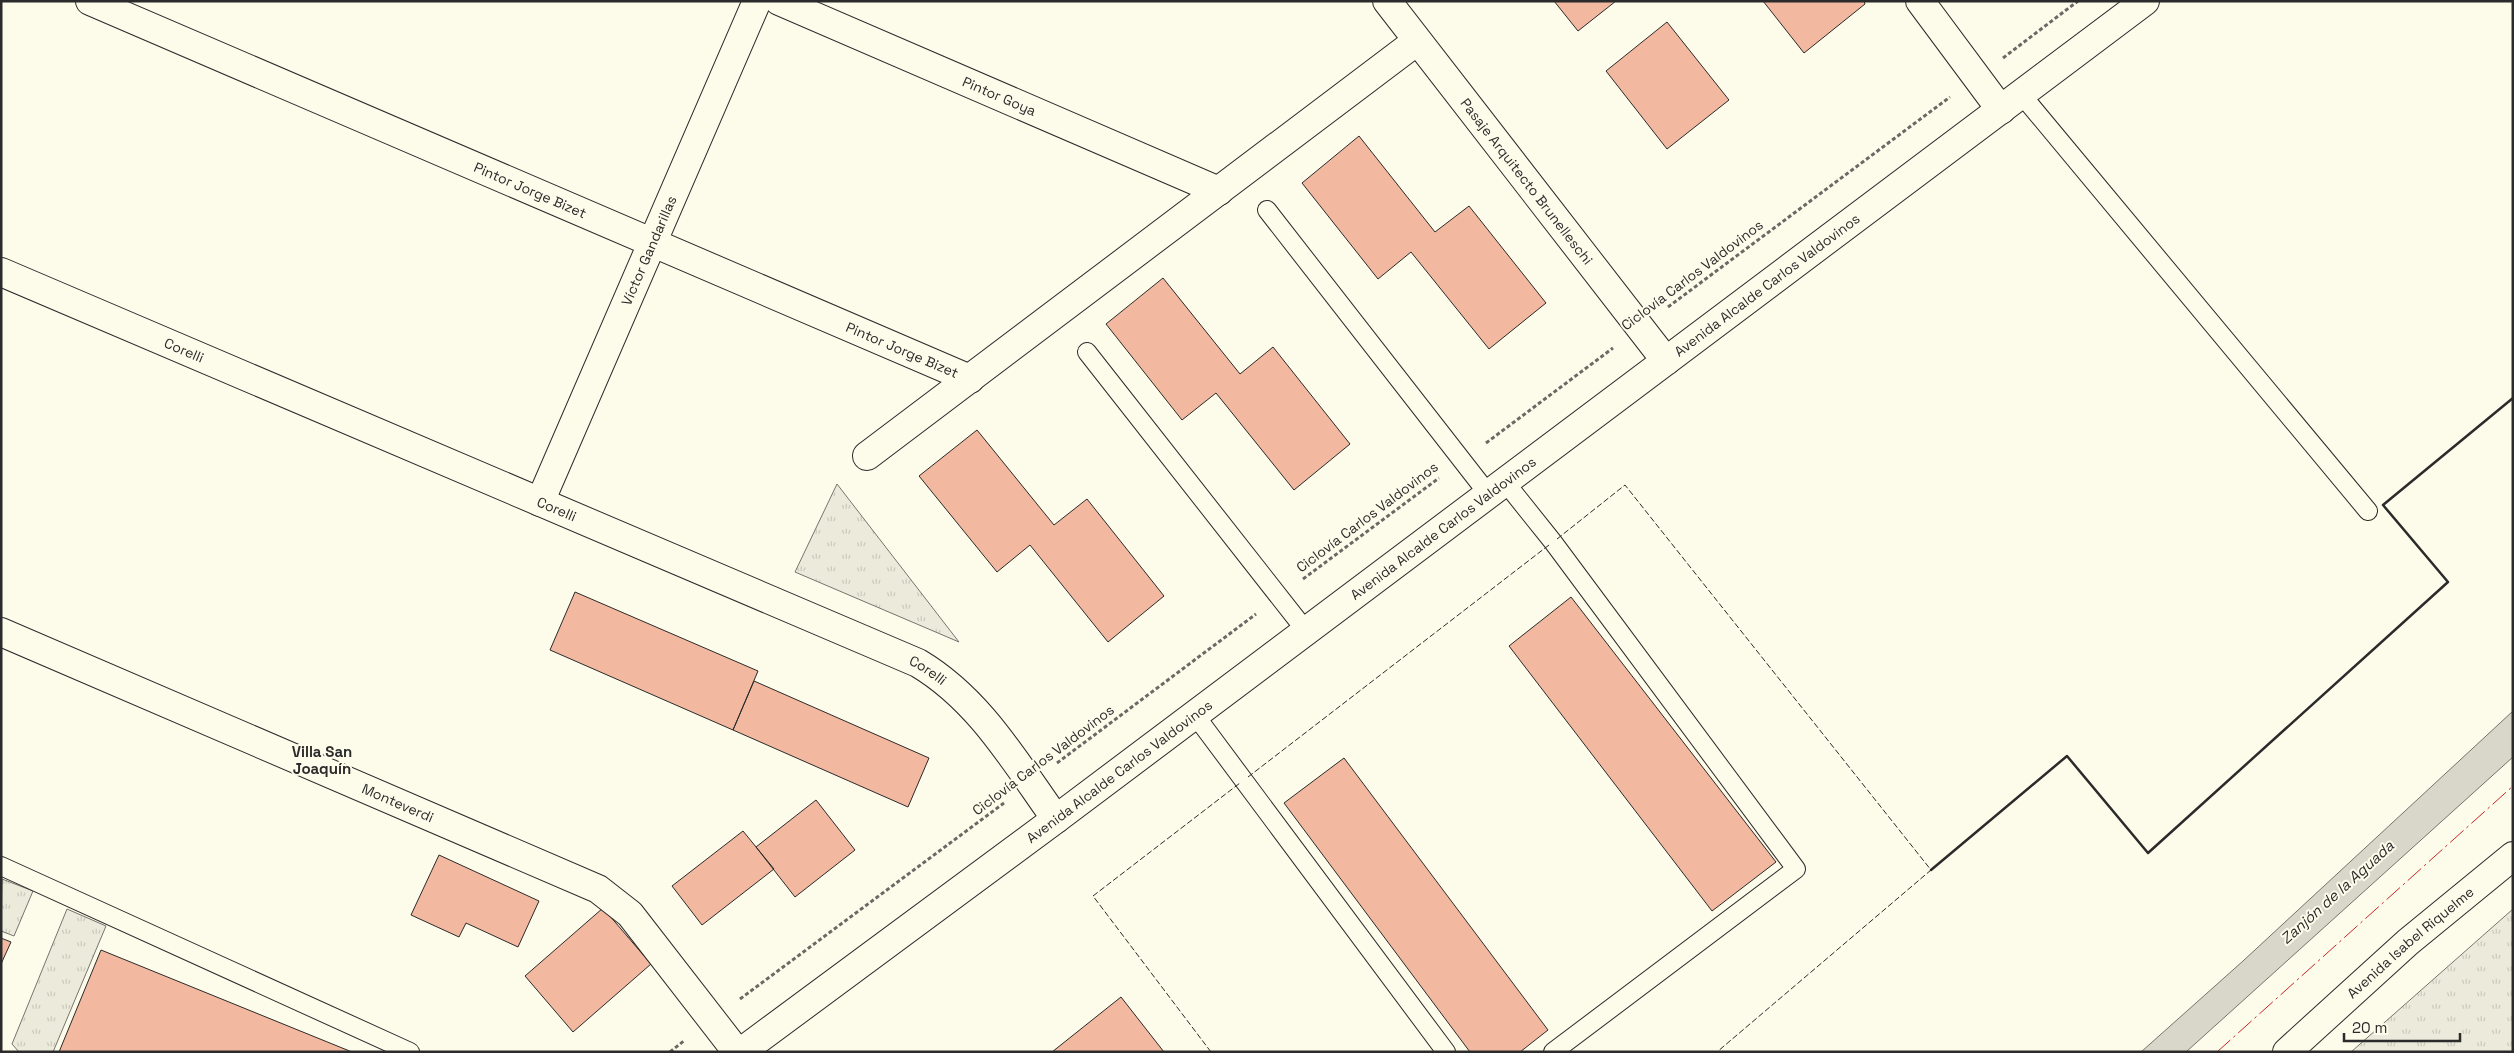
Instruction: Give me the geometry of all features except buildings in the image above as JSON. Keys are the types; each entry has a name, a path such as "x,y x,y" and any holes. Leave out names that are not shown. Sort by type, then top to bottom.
{"street":[{"name":"Pintor Jorge Bizet","path":"90,1 970,379"},
{"name":"Víctor Gandarillas","path":"540,502 757,1"},
{"name":"Pintor Goya","path":"779,1 1219,191"},
{"path":"1920,1 1977,77 2011,102"},
{"name":"Avenida Alcalde Carlos Valdovinos","path":"741,1052 1056,820 2145,1"},
{"name":"Pasaje Arquitecto Brunelleschi","path":"1391,3 1417,41 1666,361"},
{"path":"867,456 1417,41"},
{"name":"Corelli","path":"1,272 918,663 957,690 976,710 1001,740 1056,820"},
{"name":"Monteverdi","path":"1,632 598,889 630,914 711,1021 737,1052"},
{"name":"Avenida Isabel Riquelme","path":"2287,1052 2408,942 2513,856"}],"lane":[{"path":"2011,102 2368,511"},
{"path":"1267,210 1461,461 1497,488 1553,542 1796,869 1553,1052"},
{"path":"1087,352 1278,598 1306,631"},
{"path":"1195,714 1446,1052"},
{"path":"1,866 410,1052"}],"path":[{"name":"Ciclovía Carlos Valdovinos","path":"670,1052 2078,1"}],"green space":[{"path":"837,484 959,642 795,572"},
{"path":"2,879 33,891 14,936 1,931"},
{"path":"67,909 106,926 53,1052 19,1052 12,1044"},
{"path":"2513,909 2513,1052 2351,1052"}],"water":[{"name":"Zanjón de la Aguada","path":"2513,711 2513,757 2186,1052 2141,1052 2243,961"}],"fence":[{"path":"1557,539 1625,485 1931,870 1717,1052"},
{"path":"1248,777 1549,545"},
{"path":"1211,1052 1093,896 1240,783"}],"wall":[{"path":"1931,870 2067,756 2148,853 2448,582 2383,505 2513,398"}],"power":[{"path":"2217,1052 2513,786"}],"district":[{"name":"Villa San Joaquín","path":"322,760"}]}
